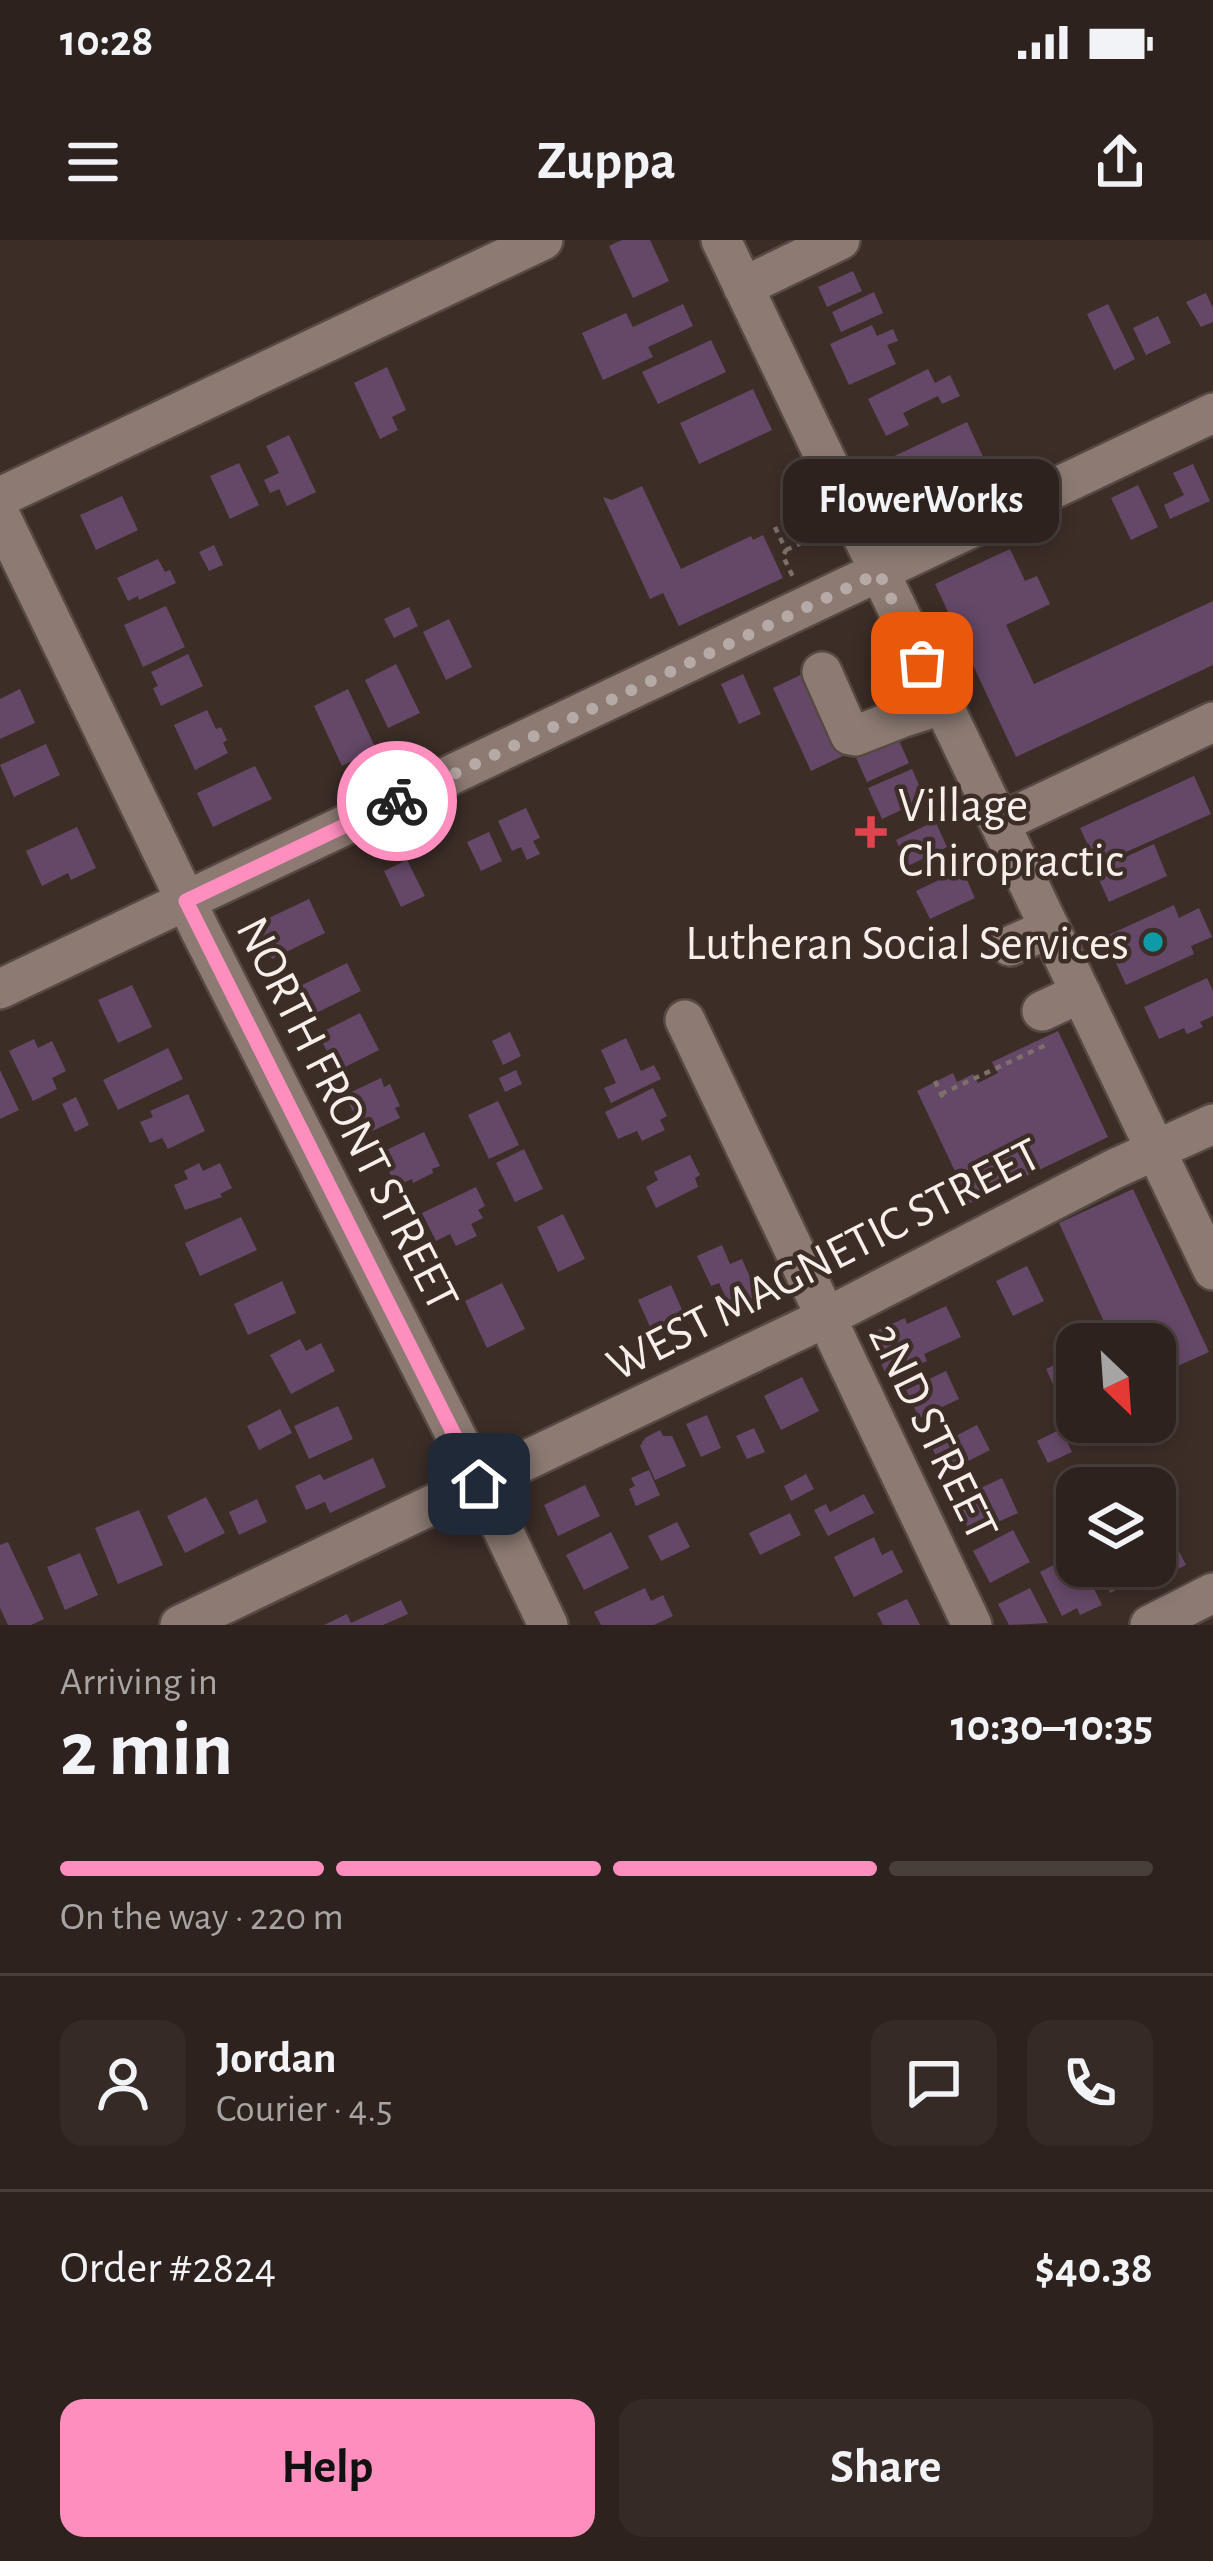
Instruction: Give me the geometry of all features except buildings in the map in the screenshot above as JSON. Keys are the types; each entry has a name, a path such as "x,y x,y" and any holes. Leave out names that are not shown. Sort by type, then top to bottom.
{"street":[{"path":"0,497 543,240"},
{"path":"721,240 1213,1270"},
{"path":"743,286 840,240"},
{"path":"0,989 1213,413"},
{"name":"NORTH FRONT STREET","path":"0,515 186,901 548,1625"},
{"path":"823,672 850,735 942,705"},
{"path":"1000,824 1208,738"},
{"path":"1010,946 1050,928"},
{"path":"1053,1023 1082,992"},
{"name":"2ND STREET","path":"685,1020 972,1625"},
{"name":"WEST MAGNETIC STREET","path":"180,1625 825,1318 1114,1169 1213,1124"},
{"path":"1150,1625 1213,1593"}],"path":[{"path":"775,527 793,577"},
{"path":"786,550 823,533"},
{"path":"934,1081 942,1096 1053,1023"}],"way so far":[{"path":"397,801 879,573 922,663"}],"place":[{"name":"FlowerWorks","path":"922,663"},
{"name":"Village Chiropractic","path":"871,832"},
{"name":"Lutheran Social Services","path":"1153,942"}],"route":[{"path":"397,801 186,901 479,1484"}]}
